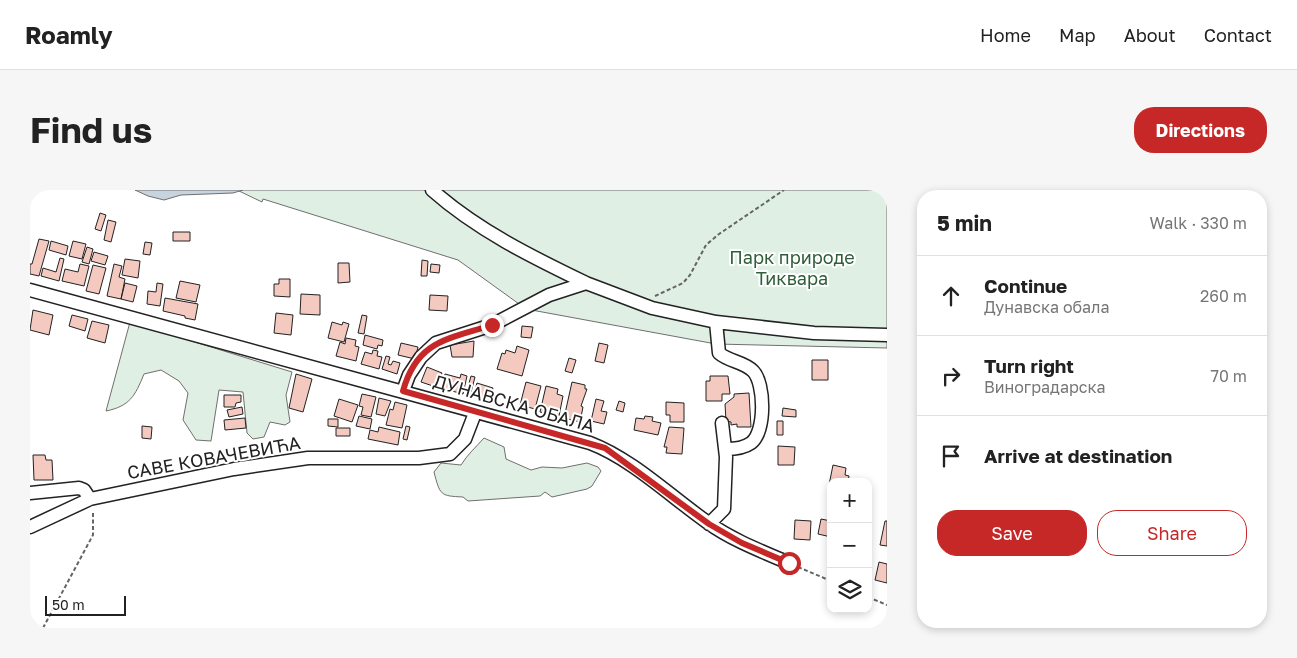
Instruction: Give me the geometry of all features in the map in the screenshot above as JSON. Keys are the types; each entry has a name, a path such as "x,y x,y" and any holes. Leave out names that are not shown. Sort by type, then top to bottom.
{"street":[{"path":"432,190 478,225 527,254 586,283 636,303 716,322 782,331 887,335"},
{"path":"403,391 409,375 421,357 436,343 492,325 549,295 586,283"},
{"name":"ДУНАВСКА ОБАЛА","path":"30,290 605,448 709,524 742,543 789,563"},
{"path":"716,322 719,353 725,359 741,363 758,378 762,406 759,433 752,442 745,446 726,449"},
{"name":"САВЕ КОВАЧЕВИЋА","path":"30,527 90,499 234,469 308,458 419,458 450,454 465,440 475,413"},
{"path":"709,524 724,509 726,449 722,423"},
{"path":"30,493 79,488 84,490 90,499"}],"path":[{"path":"636,303 670,290 683,282 690,275 706,245 784,190"},
{"path":"43,628 94,535 95,516 90,499"},
{"path":"789,563 827,579"},
{"path":"872,599 887,605"}],"green space":[{"name":"Парк природе Тиквара","path":"237,190 887,190 887,348 716,344 526,309 458,260 263,199 262,202"},
{"path":"130,322 292,372 286,395 290,422 285,425 270,422 264,437 253,439 247,433 243,392 219,390 211,441 196,440 183,420 188,393 179,381 161,370 144,374 131,399 121,406 106,411"},
{"path":"484,438 504,447 506,459 531,470 542,467 562,468 587,463 598,467 601,471 592,486 587,489 552,497 545,492 540,496 468,501 463,497 442,493 434,472 441,463 461,465"}],"shaded area":[{"path":"135,190 243,190 233,193 181,195 164,200"}],"building":[{"path":"100,213 106,215 101,231 95,229"},
{"path":"108,220 116,222 111,242 104,240"},
{"path":"173,232 190,232 190,241 173,241"},
{"path":"39,239 49,241 39,276 30,274 30,264 32,264"},
{"path":"51,241 68,246 66,255 49,250"},
{"path":"73,241 86,244 82,259 69,256"},
{"path":"145,242 152,243 150,255 143,254"},
{"path":"87,247 93,249 89,264 82,262"},
{"path":"94,252 108,256 105,265 91,261"},
{"path":"60,258 64,259 59,281 41,276 43,268 56,272"},
{"path":"125,259 140,261 138,278 122,275"},
{"path":"422,260 428,261 427,276 421,276"},
{"path":"338,263 349,263 350,282 338,283"},
{"path":"80,264 89,266 84,286 62,281 65,269 78,272"},
{"path":"114,264 122,266 119,277 125,279 121,299 107,296"},
{"path":"431,264 440,265 439,273 430,272"},
{"path":"93,265 106,268 99,294 86,291"},
{"path":"279,279 290,279 290,297 274,296 274,284 279,284"},
{"path":"180,281 200,285 196,302 176,298"},
{"path":"125,283 137,286 133,302 121,299"},
{"path":"157,283 163,284 160,306 147,304 148,291 156,292"},
{"path":"301,294 320,295 320,315 300,314"},
{"path":"430,295 448,296 447,311 429,310"},
{"path":"165,298 198,304 195,320 163,311"},
{"path":"33,310 53,315 49,335 30,330"},
{"path":"276,313 293,315 291,335 274,333"},
{"path":"72,315 88,319 85,331 69,326"},
{"path":"362,315 367,316 364,334 358,333"},
{"path":"92,321 109,325 105,343 87,338"},
{"path":"332,322 342,325 343,322 349,324 344,342 328,338"},
{"path":"522,326 533,327 531,338 521,337"},
{"path":"365,335 383,340 382,346 378,345 377,349 363,345"},
{"path":"346,338 356,340 355,346 359,347 356,361 336,356 340,342 345,344"},
{"path":"474,341 473,357 452,357 450,345"},
{"path":"401,343 418,347 415,359 398,355"},
{"path":"599,343 608,345 604,363 595,361"},
{"path":"517,346 529,350 522,376 497,369 502,353 505,354 506,350 515,353"},
{"path":"373,350 378,351 377,356 382,357 379,369 361,364 365,352 372,354"},
{"path":"386,356 390,357 388,364 391,365 393,361 400,363 397,374 382,369"},
{"path":"569,358 576,360 572,373 565,371"},
{"path":"812,360 828,360 828,380 812,380"},
{"path":"427,367 442,373 436,387 421,382"},
{"path":"296,374 312,379 303,412 289,408"},
{"path":"445,374 460,378 461,374 467,376 463,394 441,388"},
{"path":"471,376 475,377 470,396 466,394"},
{"path":"710,376 728,376 730,394 722,394 722,401 706,401 706,381 710,381"},
{"path":"526,382 541,386 535,409 520,405"},
{"path":"572,382 585,385 585,389 587,389 581,406 583,407 580,422 564,418"},
{"path":"477,383 493,388 489,401 473,396"},
{"path":"546,386 558,389 557,394 563,396 559,416 540,412"},
{"path":"749,393 751,427 737,427 737,424 731,425 731,422 726,421 725,404 734,397 734,394"},
{"path":"362,394 376,397 371,417 361,415 363,407 359,406"},
{"path":"224,395 241,395 241,402 236,403 235,407 224,407"},
{"path":"379,398 391,401 385,416 376,414"},
{"path":"339,399 358,405 352,422 334,416"},
{"path":"596,399 604,401 601,411 607,412 604,424 591,421"},
{"path":"619,401 625,403 623,412 616,410"},
{"path":"395,402 407,405 402,428 386,425 390,409 393,410"},
{"path":"666,402 684,403 684,422 670,422 670,415 666,415"},
{"path":"242,407 243,414 229,417 227,410"},
{"path":"783,408 796,410 796,417 782,416"},
{"path":"359,416 372,419 370,429 356,426"},
{"path":"645,416 653,417 652,421 661,423 658,435 634,430 636,418 644,419"},
{"path":"245,418 246,428 225,430 224,420"},
{"path":"328,419 338,419 338,427 328,426"},
{"path":"777,421 783,421 783,435 777,435"},
{"path":"142,426 152,427 151,439 142,438"},
{"path":"406,426 410,427 407,440 403,439"},
{"path":"379,427 400,432 398,445 368,439 370,430 378,432"},
{"path":"669,427 684,428 682,454 666,453 667,447 664,447"},
{"path":"336,428 350,428 350,436 336,436"},
{"path":"778,446 795,447 794,465 778,465"},
{"path":"33,455 45,455 46,460 52,460 53,480 34,480"},
{"path":"833,465 846,468 845,475 849,476 849,478 830,478"},
{"path":"821,519 827,520 827,536 818,534"},
{"path":"795,520 811,521 810,540 794,539"},
{"path":"885,521 887,521 887,546 880,545"},
{"path":"879,562 887,564 887,583 875,580"}],"route":[{"path":"492,325 442,340 431,346 409,375 403,391 475,413 605,448 709,524 742,543 789,563"}]}
